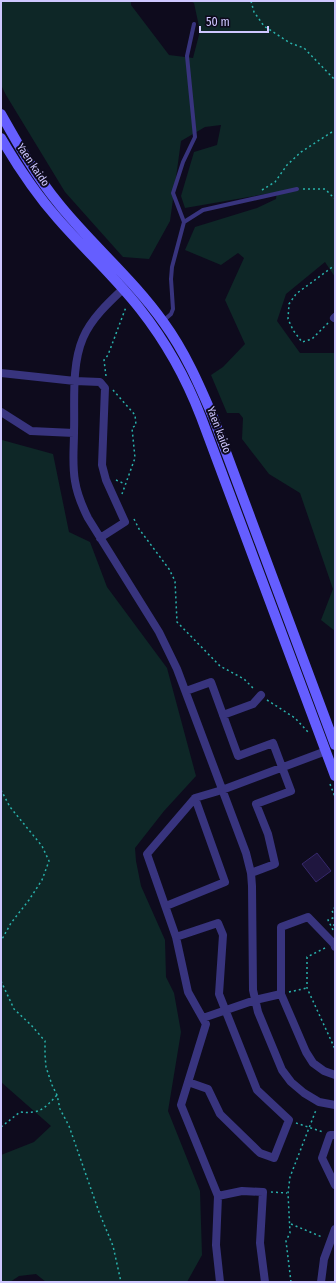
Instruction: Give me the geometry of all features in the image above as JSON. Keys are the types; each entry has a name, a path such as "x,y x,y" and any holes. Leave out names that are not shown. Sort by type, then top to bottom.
{"main road":[{"name":"Yaen kaido","path":"1,114 25,156 47,189 73,220 130,280 163,322 198,380 335,745"},
{"name":"Yaen kaido","path":"1,138 22,172 47,206 123,289 165,344 175,361 193,397 335,776"}],"street":[{"path":"123,289 91,323 83,338 78,354 75,381 73,465 75,482 80,500 88,518 159,632 177,669 246,853 251,873 253,990 258,1012 282,1070 291,1082 304,1093 319,1102 335,1105"},
{"path":"1,372 75,381 100,382 105,388 102,465 106,480 125,522 100,538"},
{"path":"1,412 31,431 74,433"},
{"path":"186,691 211,682 238,756 273,743 291,791 256,804 268,834 275,864 251,873"},
{"path":"223,715 252,704 261,695"},
{"path":"220,1282 216,1245 218,1196 182,1105 206,1024 188,992 176,937 147,854 195,798 222,790 326,751"},
{"path":"166,906 225,882 195,798"},
{"path":"334,945 308,917 280,928 281,994 306,1052 318,1067 335,1075"},
{"path":"176,937 218,923 223,935 219,994 225,1011 257,1090 289,1120 274,1158 260,1153 220,1114 208,1088 188,1082"},
{"path":"203,1018 255,1000 281,994"},
{"path":"333,1135 322,1158 335,1185"},
{"path":"218,1196 242,1191 263,1192 260,1243 265,1282"},
{"path":"321,1282 324,1259 335,1228"}],"lane":[{"path":"163,322 171,314 173,309 170,279 184,222 173,192 183,162 195,137 186,56 194,24"},
{"path":"184,222 203,210 297,189"}],"path":[{"path":"251,1 254,12 264,26 290,43 304,48 335,80"},
{"path":"262,190 275,182 287,165 301,152 335,130"},
{"path":"297,189 325,189 335,199"},
{"path":"334,318 312,339 302,342 293,330 288,319 289,304 296,294 335,266"},
{"path":"109,382 105,375 104,360 108,355 126,308"},
{"path":"112,389 135,415 136,425 132,428 136,458 122,494"},
{"path":"112,478 126,484"},
{"path":"132,515 139,529 169,569 175,581 178,622 220,666 244,679 268,701 295,718 309,734"},
{"path":"1,790 10,807 42,846 49,861 42,880 11,923 1,941"},
{"path":"335,907 332,911 335,917 328,920 335,934"},
{"path":"335,925 333,925 335,930"},
{"path":"334,945 307,957 307,988 335,1049"},
{"path":"1,981 14,1009 31,1024 45,1041 46,1067 57,1095 60,1109 69,1126 99,1212 114,1246 121,1282"},
{"path":"281,994 307,988"},
{"path":"1,1127 20,1112 26,1113 45,1108 57,1095"},
{"path":"291,1282 286,1241 290,1233 288,1193 290,1177 317,1108"},
{"path":"289,1120 333,1135"},
{"path":"263,1192 288,1193"},
{"path":"290,1224 324,1238"}],"green space":[{"path":"1,1 131,1 131,5 169,55 193,58 200,31 194,3 190,1 335,1 335,277 325,262 286,294 277,321 300,353 335,353 335,631 321,620 333,589 300,493 269,474 242,439 243,418 239,413 227,413 211,375 223,367 245,344 225,300 244,258 238,253 221,265 185,250 195,227 257,208 276,199 277,192 185,208 181,196 194,152 217,145 221,125 205,127 181,141 170,221 149,259 123,257 65,192 1,85"},
{"path":"1,438 2,440 53,454 69,532 90,542 107,587 167,668 196,776 164,811 135,848 141,886 165,940 166,977 174,993 181,1032 168,1111 200,1191 202,1255 187,1282 46,1282 36,1274 19,1276 10,1282 1,1282 1,1155 34,1142 51,1126 1,1082"}],"building":[{"path":"317,853 331,871 316,882 302,864"}]}
